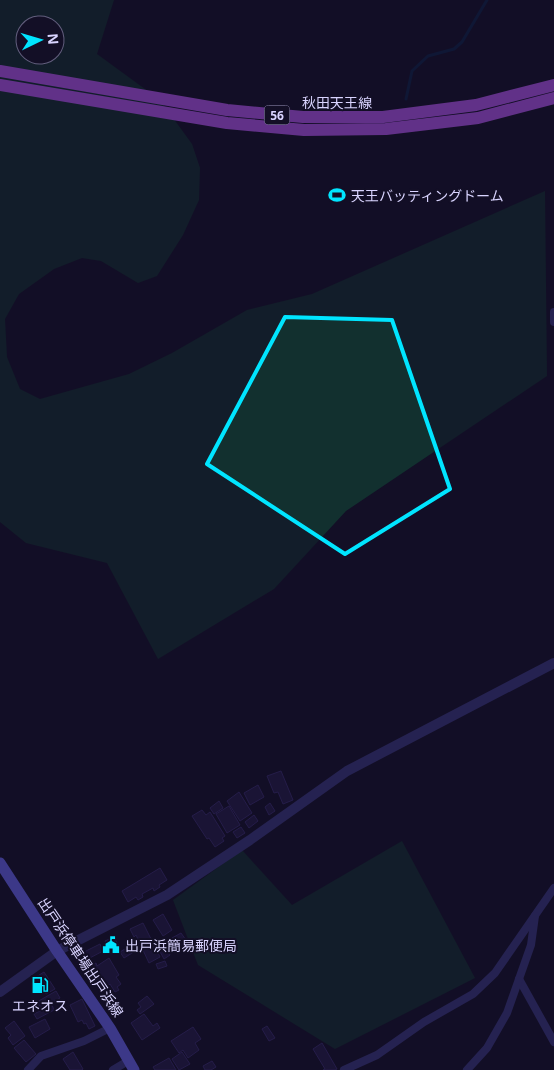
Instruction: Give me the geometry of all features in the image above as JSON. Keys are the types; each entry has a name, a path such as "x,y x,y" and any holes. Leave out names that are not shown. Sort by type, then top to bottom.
{"main road":[{"name":"秋田天王線","path":"0,71 228,110 303,117 383,117 476,105 554,85"},
{"name":"秋田天王線","path":"0,86 227,123 304,130 386,129 478,118 554,98"},
{"name":"出戸浜停車場出戸浜線","path":"0,863 56,951 110,1028 131,1066"}],"street":[{"path":"554,312 554,322"},
{"path":"0,992 56,951 168,895 347,771 554,663"},
{"path":"344,1070 376,1055 424,1022 473,994 495,973 554,888"},
{"path":"468,1070 487,1048 507,1013 531,945 535,914"},
{"path":"519,979 554,1042"},
{"path":"28,1070 41,1056 84,1041 110,1028"},
{"path":"113,1070 131,1066"}],"highlighted area":[{"path":"285,317 392,320 450,489 345,554 207,464"}],"green space":[{"path":"0,0 114,0 97,54 160,100 192,144 200,168 199,200 183,235 157,276 138,283 101,261 82,258 54,269 19,294 5,319 7,357 20,389 40,399 129,374 172,353 247,310 312,294 545,191 547,376 346,511 274,589 158,659 107,563 26,543 0,522"},
{"path":"402,841 475,978 335,1049 198,965 173,900 242,850 292,905"}],"building":[{"path":"281,771 293,800 283,804 278,792 274,793 267,776"},
{"path":"258,785 264,797 250,805 244,793"},
{"path":"239,792 252,813 240,821 227,801"},
{"path":"219,801 223,808 214,814 210,808"},
{"path":"270,803 275,811 269,815 265,807"},
{"path":"229,806 240,825 227,833 216,814"},
{"path":"202,810 206,815 210,812 225,836 222,838 224,841 215,847 209,838 207,839 192,816"},
{"path":"254,815 258,821 249,828 245,822"},
{"path":"241,827 245,833 237,838 233,832"},
{"path":"160,868 167,880 154,891 153,888 142,894 143,897 138,900 136,897 128,902 122,891"},
{"path":"163,914 172,930 163,936 153,920"},
{"path":"143,923 160,957 149,963 136,935 134,937 130,929"},
{"path":"181,933 188,943 178,949 172,938"},
{"path":"114,937 120,948 112,953 105,941"},
{"path":"100,944 103,951 86,960 82,953"},
{"path":"133,944 137,950 124,958 120,952"},
{"path":"165,945 170,955 164,959 158,948"},
{"path":"109,958 119,975 116,977 121,984 117,987 119,990 115,992 110,984 105,988 102,982 98,985 89,970 96,963 97,966"},
{"path":"165,961 167,966 158,969 156,964"},
{"path":"44,972 55,989 46,994 36,977"},
{"path":"56,991 60,998 41,1009 37,1002"},
{"path":"147,996 154,1004 140,1014 137,1010 141,1007 138,1003"},
{"path":"82,999 95,1026 89,1029 82,1020 78,1022 70,1005"},
{"path":"52,1005 54,1010 37,1019 34,1014"},
{"path":"144,1014 153,1026 157,1023 160,1028 142,1040 131,1023"},
{"path":"45,1019 50,1029 35,1038 29,1027"},
{"path":"14,1021 25,1036 13,1045 8,1038 11,1035 5,1028"},
{"path":"267,1026 275,1038 269,1041 262,1029"},
{"path":"193,1027 201,1039 195,1043 199,1050 188,1058 183,1050 179,1053 171,1041"},
{"path":"24,1040 36,1054 26,1062 14,1048"},
{"path":"322,1043 337,1069 323,1070 325,1069 313,1049"},
{"path":"73,1052 82,1070 70,1070 63,1059"},
{"path":"182,1052 190,1064 179,1070 172,1059"},
{"path":"169,1058 176,1070 155,1070 153,1067"},
{"path":"212,1061 216,1067 211,1070 205,1070 203,1066"}],"waterway":[{"path":"406,99 412,71 428,56 454,49 462,42 487,0"}],"place":[{"name":"天王バッティングドーム","path":"337,195"},
{"name":"出戸浜簡易郵便局","path":"111,945"},
{"name":"エネオス","path":"40,985"}]}
